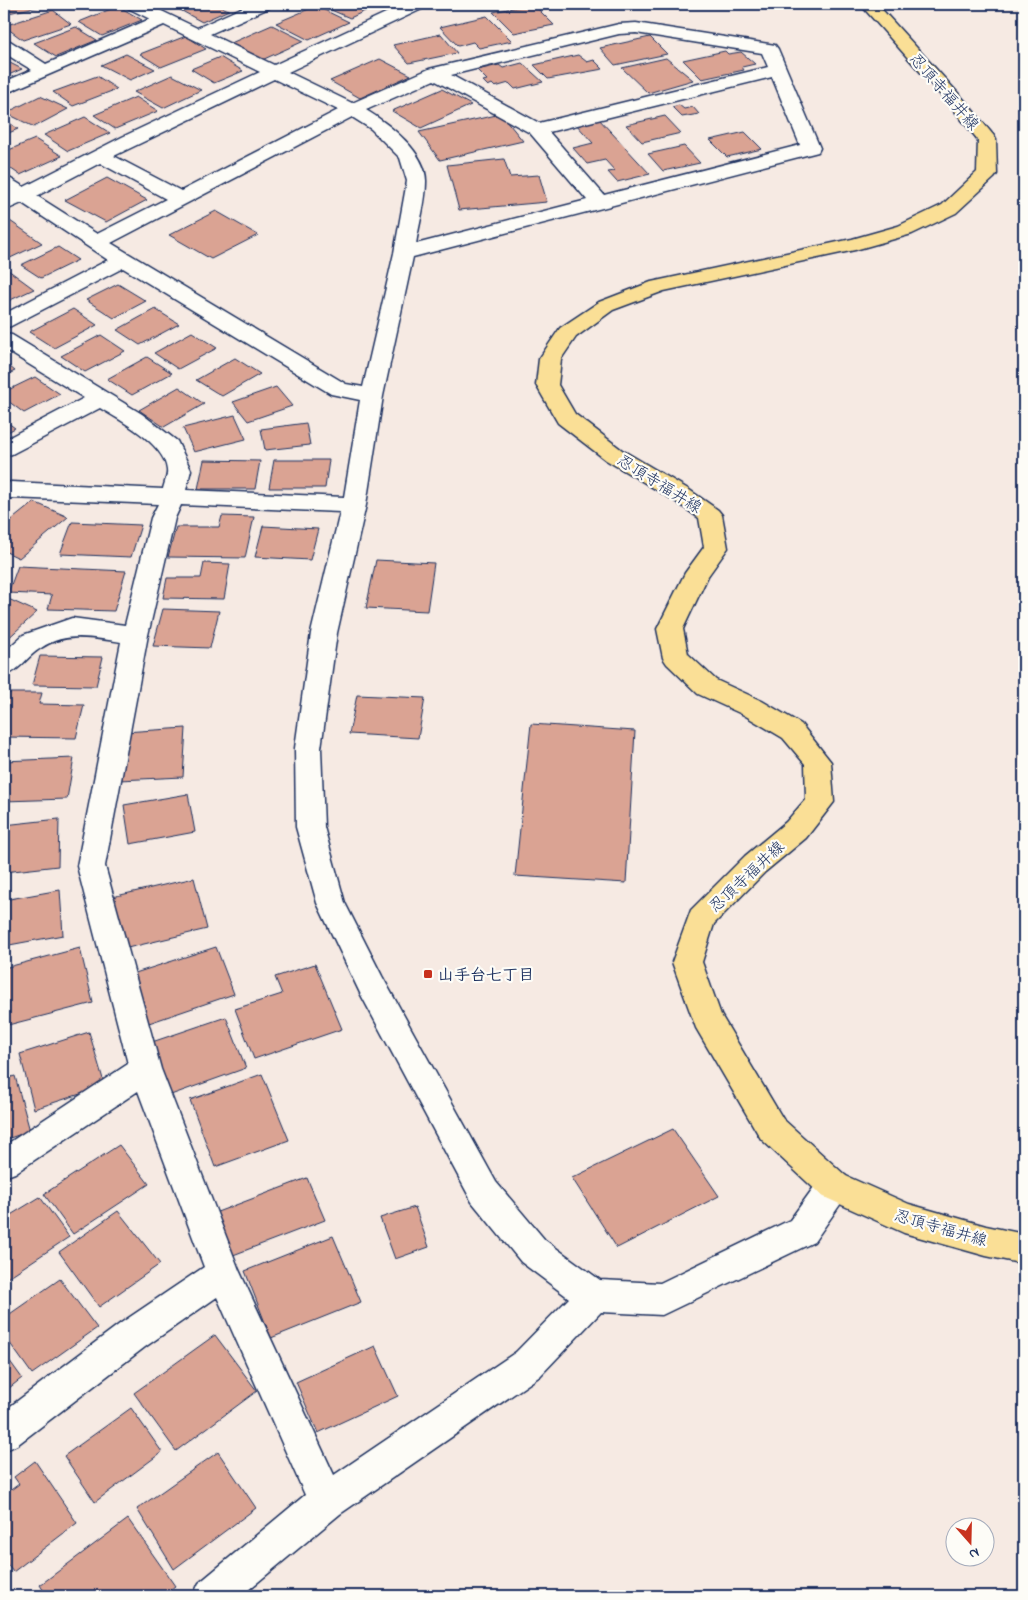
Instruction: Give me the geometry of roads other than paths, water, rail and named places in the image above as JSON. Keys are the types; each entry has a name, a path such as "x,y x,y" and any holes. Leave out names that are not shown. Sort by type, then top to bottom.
{"main road":[{"name":"忍頂寺福井線","path":"868,4 960,106 987,140 986,174 949,209 905,230 855,244 658,286 606,306 568,333 550,359 546,385 566,418 614,454 680,494 710,515 716,548 697,574 670,629 676,658 707,687 754,708 792,731 818,762 820,802 796,830 755,864 701,918 687,962 707,1019 772,1129 834,1186 904,1218 986,1241 1024,1249"}],"street":[{"path":"134,4 352,110 378,125 409,156 417,181 404,253 372,396 354,505 324,633 308,748 310,827 331,903 370,984 484,1192 533,1251 594,1296 662,1299 802,1231 834,1186"},
{"path":"197,34 263,4"},
{"path":"4,206 100,156 418,4"},
{"path":"4,88 164,19"},
{"path":"96,243 352,110 435,73 610,30 636,28 768,48 811,148 404,253"},
{"path":"4,45 44,71"},
{"path":"537,129 778,70"},
{"path":"435,73 537,129 600,203"},
{"path":"100,156 181,199"},
{"path":"4,183 123,260 340,389 372,396"},
{"path":"4,322 123,260"},
{"path":"4,340 134,419 168,446 179,470 173,496 163,518 136,635 91,866 145,1069 223,1273 327,1501"},
{"path":"4,449 101,398"},
{"path":"4,492 11,490 173,496 354,505"},
{"path":"4,667 32,642 72,627 136,635"},
{"path":"4,1163 145,1069"},
{"path":"4,1432 132,1335 223,1273"},
{"path":"212,1596 327,1501 528,1364 594,1296"}],"place":[{"name":"山手台七丁目","path":"428,974"}]}
